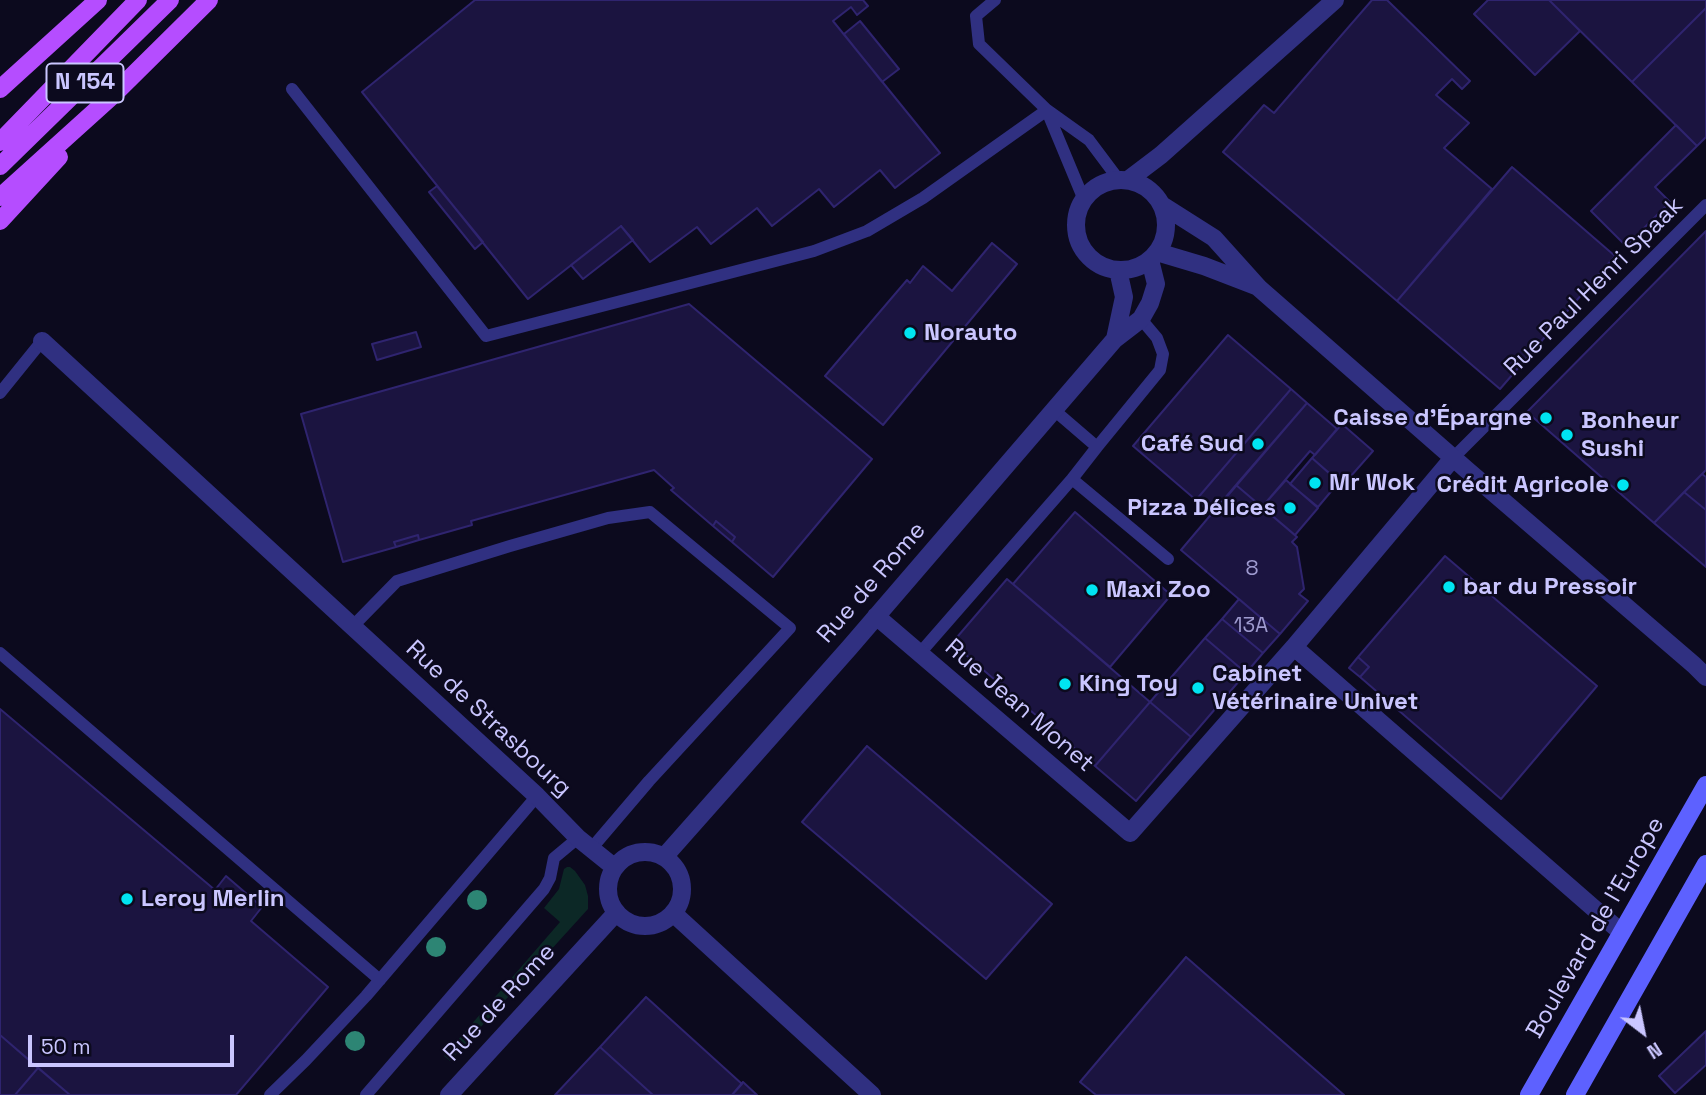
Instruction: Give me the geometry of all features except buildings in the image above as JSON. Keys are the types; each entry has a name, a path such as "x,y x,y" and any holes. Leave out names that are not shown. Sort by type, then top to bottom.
{"main road":[{"path":"0,89 98,0"},
{"path":"0,142 138,0"},
{"name":"N 154","path":"0,166 170,0"},
{"name":"N 154","path":"0,197 111,96 209,0"},
{"path":"0,221 111,96"}],"street":[{"path":"1124,180 1161,155 1335,0"},
{"path":"1161,155 1157,198 1166,219 1166,234 1160,249 1140,266 1129,270 1104,267 1091,260 1082,248 1076,221 1087,194 1099,185 1111,181 1124,180 1146,187 1157,198 1214,238 1259,288 1706,677"},
{"path":"1154,256 1204,266 1259,288"},
{"name":"Rue de Rome","path":"664,857 1115,339 1141,319 1156,284 1154,256"},
{"name":"Rue de Rome","path":"1115,339 1124,297 1118,270"},
{"name":"Rue de Strasbourg","path":"42,341 537,796 584,843 614,866"},
{"path":"1453,458 1294,647 1621,932"},
{"name":"Rue Jean Monet","path":"876,616 1130,833 1294,647"},
{"name":"Boulevard de l'Europe","path":"1528,1095 1706,785"},
{"path":"641,851 657,853 664,857 674,864 682,887 681,900 673,913 659,924 648,927 637,926 615,914 607,888 614,866 626,856 641,851"},
{"path":"1575,1095 1706,864"},
{"path":"673,913 872,1095"},
{"name":"Rue de Rome","path":"449,1095 615,914"}],"lane":[{"path":"995,0 976,16 979,44 1047,110 1089,140 1124,180"},
{"path":"292,89 486,336 814,251 867,231 923,198 1047,110"},
{"path":"1047,110 1084,200"},
{"name":"Rue Paul Henri Spaak","path":"1453,458 1706,205"},
{"path":"920,653 1072,479 1160,370 1163,354 1157,338 1141,319"},
{"path":"0,393 42,341"},
{"path":"1054,410 1097,447"},
{"path":"1072,479 1168,559"},
{"path":"353,626 397,582 608,518 650,512 790,628 649,781 584,843 554,858 549,881 544,889 366,1095"},
{"path":"0,653 380,980"},
{"path":"270,1095 380,980 537,796"},
{"path":"280,1095 306,1060"}],"green space":[{"path":"567,867 575,871 585,885 588,909 450,1061 444,1056 560,922 544,908 559,889 564,869"}],"place":[{"name":"Norauto","path":"910,333"},
{"name":"Caisse d'Épargne","path":"1546,418"},
{"name":"Bonheur Sushi","path":"1567,435"},
{"name":"Café Sud","path":"1258,444"},
{"name":"Mr Wok","path":"1315,483"},
{"name":"Crédit Agricole","path":"1623,485"},
{"name":"Pizza Délices","path":"1290,508"},
{"name":"bar du Pressoir","path":"1449,587"},
{"name":"Maxi Zoo","path":"1092,590"},
{"name":"King Toy","path":"1065,684"},
{"name":"Cabinet Vétérinaire Univet","path":"1198,688"},
{"name":"Leroy Merlin","path":"127,899"}]}
